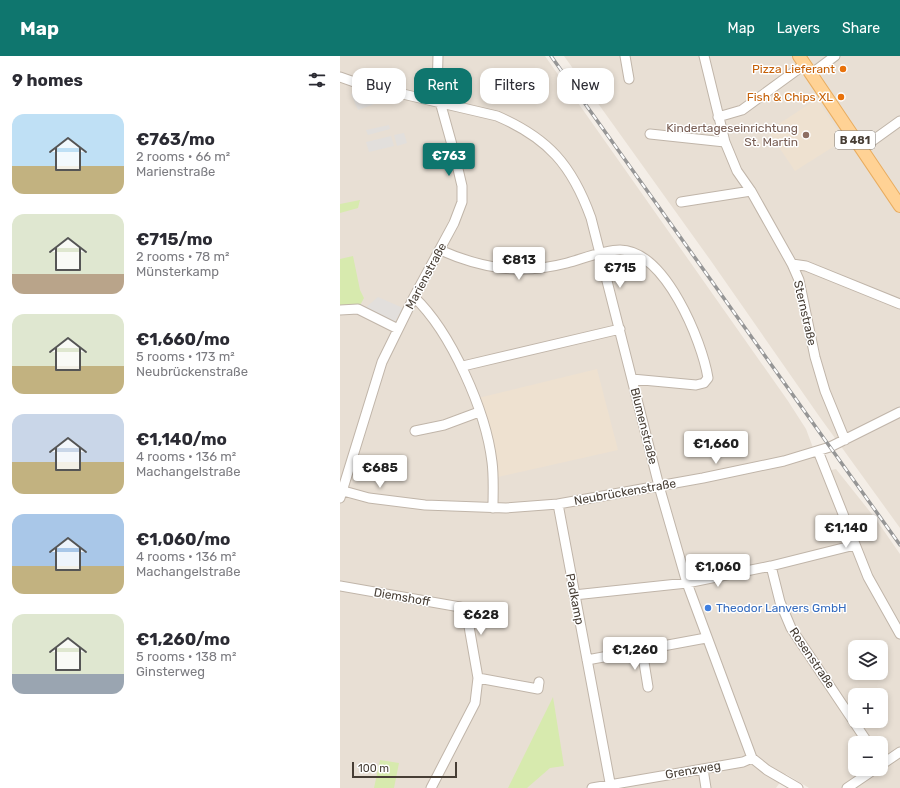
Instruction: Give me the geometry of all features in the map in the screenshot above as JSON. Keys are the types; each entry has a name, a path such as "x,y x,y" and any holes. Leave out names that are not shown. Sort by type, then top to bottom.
{"main road":[{"name":"B 481","path":"805,65 900,206"}],"street":[{"name":"Marienstraße","path":"438,56 438,68"},
{"path":"626,56 629,79"},
{"name":"Sternstraße","path":"704,56 725,142 737,171 751,191 792,264 798,280 815,357 825,391 845,440"},
{"path":"718,117 742,110 805,65 835,56"},
{"name":"Blumenstraße","path":"340,77 354,82 414,97"},
{"name":"Marienstraße","path":"341,493 382,362 414,297 454,223 462,202 462,186 454,152 439,104"},
{"name":"Blumenstraße","path":"443,104 497,116 518,125 540,139 566,167 579,188 591,218 659,486 687,583 706,638 752,758"},
{"path":"861,149 900,121"},
{"path":"650,134 725,142"},
{"path":"681,202 751,191"},
{"path":"440,250 462,260 521,270 544,269 619,250 632,252 643,258 670,286 686,313 700,344 708,378 704,384 696,385 632,378"},
{"path":"792,264 806,266 900,304"},
{"path":"414,297 424,306 463,366 489,442 492,463 494,508"},
{"path":"340,310 358,309 398,329"},
{"path":"463,366 620,329"},
{"path":"415,431 444,425 479,412"},
{"name":"Neubrückenstraße","path":"341,493 390,501 494,508 558,504 743,470 818,452 900,412"},
{"path":"818,452 868,577 900,634"},
{"name":"Padkamp","path":"558,504 611,786"},
{"path":"574,595 687,583 771,566 856,545"},
{"name":"Rosenstraße","path":"771,566 780,602 791,628 863,736"},
{"name":"Diemshoff","path":"340,586 460,607 467,614 478,678 475,703 431,788"},
{"path":"587,660 706,638"},
{"path":"642,650 648,687"},
{"path":"478,678 538,689 539,682"},
{"path":"888,760 900,752"},
{"path":"752,758 767,770 798,788"},
{"name":"Grenzweg","path":"592,788 611,786 743,762 752,758"},
{"path":"703,769 706,788"},
{"path":"847,788 864,776"}],"shaded area":[{"path":"340,56 545,56 557,73 557,104 579,104 788,401 806,429 822,472 836,469 875,518 900,554 900,788 809,788 786,774 776,788 340,788"},
{"path":"564,56 900,56 900,528 598,104 614,104 614,68 573,68"},
{"name":"Kindertageseinrichtung St. Martin","path":"817,99 844,140 795,171 768,131"},
{"path":"355,104 374,104 358,110"},
{"path":"389,125 390,129 368,135 366,130"},
{"path":"404,133 407,143 397,146 394,135"},
{"path":"391,136 394,146 369,152 366,142"},
{"path":"378,297 403,308 394,323 364,309"},
{"path":"597,369 618,450 498,477 492,441 478,398"}],"green space":[{"path":"360,200 358,208 340,213 340,204"},
{"path":"353,256 360,290 364,298 358,309 340,310 340,259"},
{"path":"553,697 564,766 550,768 527,788 508,788"},
{"path":"380,760 399,763 394,788 374,788"}],"railway":[{"path":"551,56 900,545"}],"place":[{"name":"Pizza Lieferant","path":"843,69"},
{"name":"Fish & Chips XL","path":"841,97"},
{"name":"Kindertageseinrichtung St. Martin","path":"806,135"},
{"name":"Theodor Lanvers GmbH","path":"708,608"}]}
